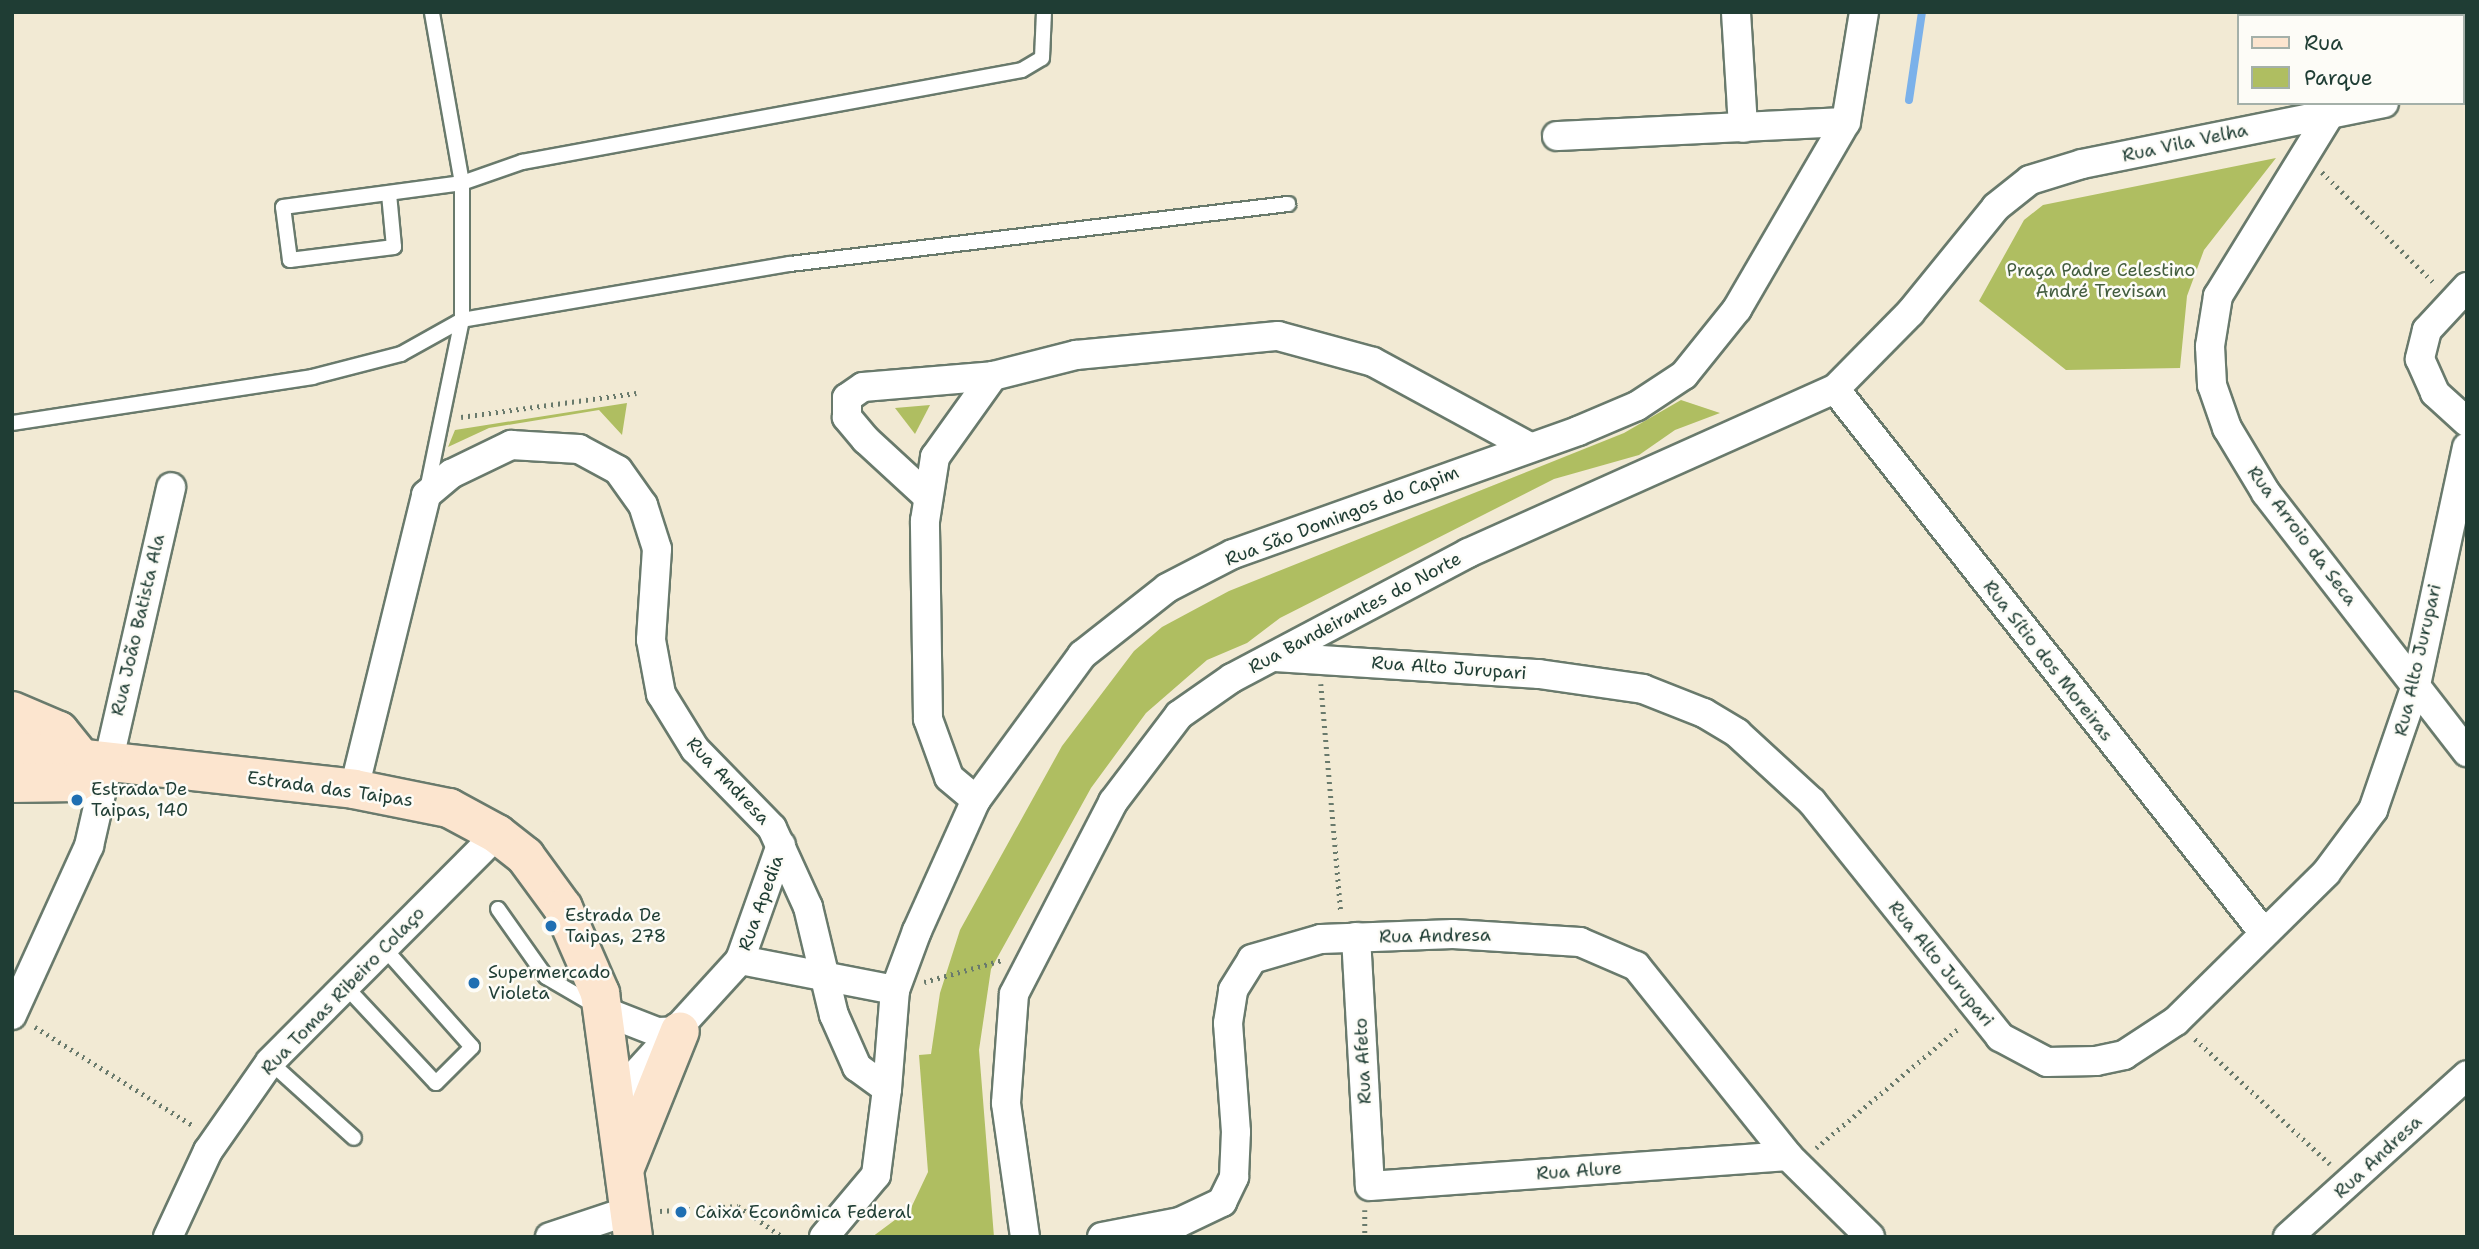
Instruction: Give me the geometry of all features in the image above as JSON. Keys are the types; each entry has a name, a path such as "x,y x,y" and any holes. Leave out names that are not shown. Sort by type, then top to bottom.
{"main road":[{"path":"12,711 59,731 94,761 77,782 12,783"},
{"name":"Estrada das Taipas","path":"12,751 354,789 449,808 498,834 525,856 562,908 606,1012 631,1224"},
{"path":"626,1167 680,1031"}],"street":[{"path":"1736,12 1743,128"},
{"name":"Rua São Domingos do Capim","path":"887,1089 895,990 976,800 1082,655 1167,588 1233,554 1637,406 1684,375 1737,309 1846,122 1864,12"},
{"name":"Rua Vila Velha","path":"1996,207 2054,171 2374,105"},
{"name":"Rua Arroio da Seca","path":"2330,114 2310,154 2245,244 2218,296 2210,346 2212,385 2227,428 2266,493 2467,752"},
{"path":"1558,136 1846,122"},
{"name":"Rua Bandeirantes do Norte","path":"1025,1237 1006,1103 1006,1041 1031,952 1113,802 1158,738 1215,688 1496,540 1835,389 1910,313 1996,207"},
{"path":"2459,293 2427,330 2420,359 2435,393 2467,422"},
{"path":"927,496 866,440 847,417 847,398 863,387 993,376 1076,355 1279,335 1373,362 1528,446"},
{"path":"976,800 949,777 928,719 927,496 945,438 993,376"},
{"name":"Rua Sítio dos Moreiras","path":"1835,389 2263,932"},
{"name":"Rua Andresa","path":"426,495 452,474 511,445 579,449 618,470 643,505 657,549 651,640 661,694 695,749 746,799 781,845 808,907 823,979 857,1067 887,1089"},
{"name":"Rua Alto Jurupari","path":"1273,657 1612,684 1704,713 1737,733 1812,802 1977,1013 2021,1052 2075,1064 2124,1055 2176,1021 2263,932 2326,873 2373,810 2416,685 2467,447"},
{"name":"Rua João Batista Ala","path":"13,1014 77,881 94,761 171,488"},
{"path":"354,789 426,495"},
{"name":"Rua Tomas Ribeiro Colaço","path":"168,1237 215,1140 270,1062 347,988 498,834"},
{"name":"Rua Apedia","path":"615,1097 680,1031 740,960 781,845"},
{"name":"Rua Andresa","path":"1102,1237 1180,1222 1222,1202 1234,1177 1228,1023 1233,990 1252,959 1349,937 1518,935 1612,951 1654,983 1792,1161 1870,1237"},
{"name":"Rua Afeto","path":"1349,937 1370,1185"},
{"name":"Rua Apedia","path":"740,960 823,979 895,990"},
{"path":"606,1012 657,1032 680,1031"},
{"name":"Rua Andresa","path":"2288,1237 2351,1184 2467,1075"},
{"path":"824,1237 876,1175 887,1089"},
{"name":"Rua Alure","path":"1370,1185 1792,1161"},
{"path":"550,1237 631,1224"}],"lane":[{"path":"426,495 461,320 462,183 432,12"},
{"path":"389,194 394,247 290,260 284,207 462,183 522,162 1022,70 1042,58 1044,12"},
{"path":"12,423 312,377 401,354 461,320 790,264 1288,204"},
{"path":"498,909 546,977 606,1012"},
{"path":"347,988 436,1083 472,1047 385,949"},
{"path":"270,1062 354,1138"}],"path":[{"path":"2310,154 2459,293"},
{"path":"1319,659 1349,937"},
{"path":"895,990 1031,952"},
{"path":"1792,1161 1977,1013"},
{"path":"13,1014 215,1140"},
{"path":"2176,1021 2351,1184"},
{"path":"631,1224 738,1206 783,1237"}],"green space":[{"name":"Praça Padre Celestino André Trevisan","path":"2276,158 2204,250 2187,296 2180,368 2066,370 1979,301 2024,220 2043,205"},
{"path":"1681,400 1720,413 1675,430 1639,455 1554,479 1280,618 1247,643 1207,660 1146,713 1091,788 991,969 979,1050 994,1237 872,1237 911,1208 928,1172 919,1055 931,1054 940,993 960,930 1062,746 1134,651 1162,627 1229,591 1624,433"},
{"path":"627,403 622,435 599,410 489,428 448,447 455,430"},
{"path":"930,405 915,434 895,408"}],"waterway":[{"path":"1909,100 1922,12"}],"place":[{"name":"Estrada De Taipas, 140","path":"77,800"},
{"name":"Estrada De Taipas, 278","path":"551,926"},
{"name":"Supermercado Violeta","path":"474,983"},
{"name":"Caixa Econômica Federal","path":"681,1212"}]}
